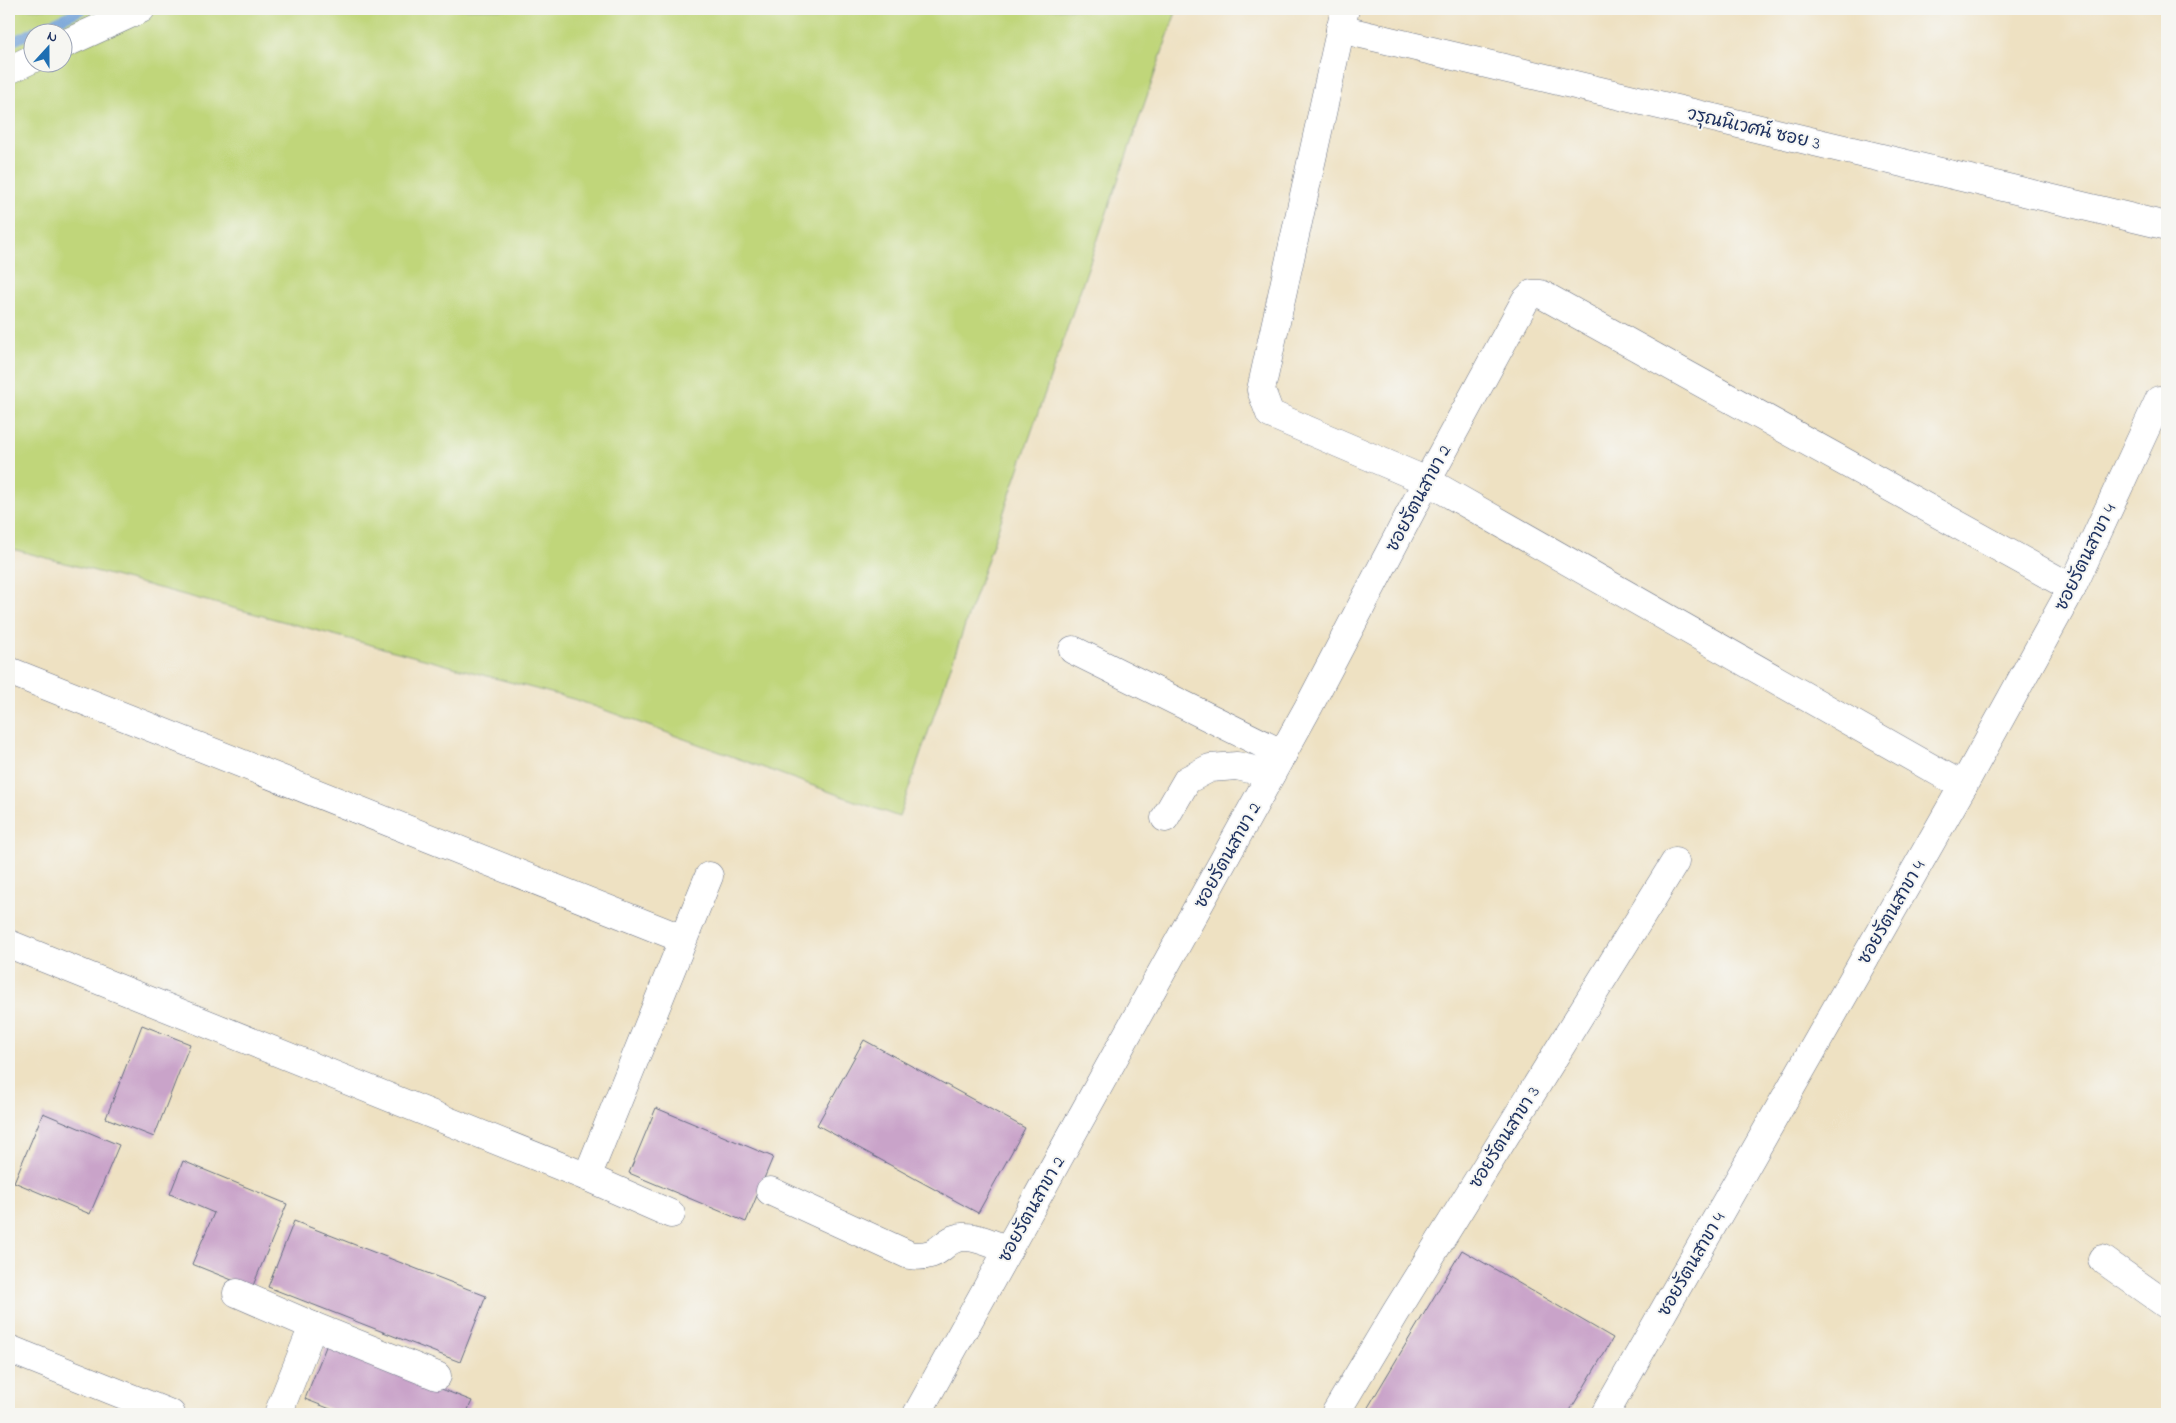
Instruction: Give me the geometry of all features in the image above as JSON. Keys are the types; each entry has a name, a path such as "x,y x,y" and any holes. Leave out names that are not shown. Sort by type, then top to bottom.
{"street":[{"path":"72,40 141,9"},
{"path":"1342,19 1261,390 1270,414 1427,481 1963,786"},
{"name":"วรุณนิเวศน์ ซอย 3","path":"1342,19 2167,226"},
{"path":"9,70 22,64"},
{"name":"ซอยรัตนสาขา 2","path":"918,1414 1277,764 1525,301 1532,294 1542,294 2072,588"},
{"name":"ซอยรัตนสาขา 4","path":"1605,1414 1963,786 2072,588 2159,400"},
{"path":"1073,650 1277,764"},
{"path":"9,671 683,939"},
{"path":"1165,818 1187,780 1210,768 1277,764"},
{"name":"ซอยรัตนสาขา 3","path":"1335,1414 1396,1312 1675,862"},
{"path":"587,1177 710,876"},
{"path":"9,944 587,1177 671,1214"},
{"path":"770,1191 909,1255 923,1257 935,1254 953,1240 964,1237 1008,1250"},
{"path":"2102,1259 2167,1305"},
{"path":"237,1293 437,1376"},
{"path":"278,1414 313,1326"},
{"path":"9,1349 170,1414"}],"green space":[{"path":"9,9 1177,9 899,817 577,700 9,548"}],"building":[{"path":"142,1025 190,1044 154,1137 106,1118"},
{"path":"864,1040 1025,1128 978,1213 817,1125"},
{"path":"656,1108 773,1157 746,1222 629,1173"},
{"path":"43,1113 119,1145 90,1214 14,1182"},
{"path":"183,1161 287,1204 252,1288 192,1264 214,1213 170,1194"},
{"path":"294,1221 486,1296 460,1362 268,1287"},
{"path":"1462,1250 1613,1338 1568,1414 1364,1414"},
{"path":"327,1344 472,1401 466,1414 343,1414 305,1399"}],"waterway":[{"path":"9,43 83,9"}]}
